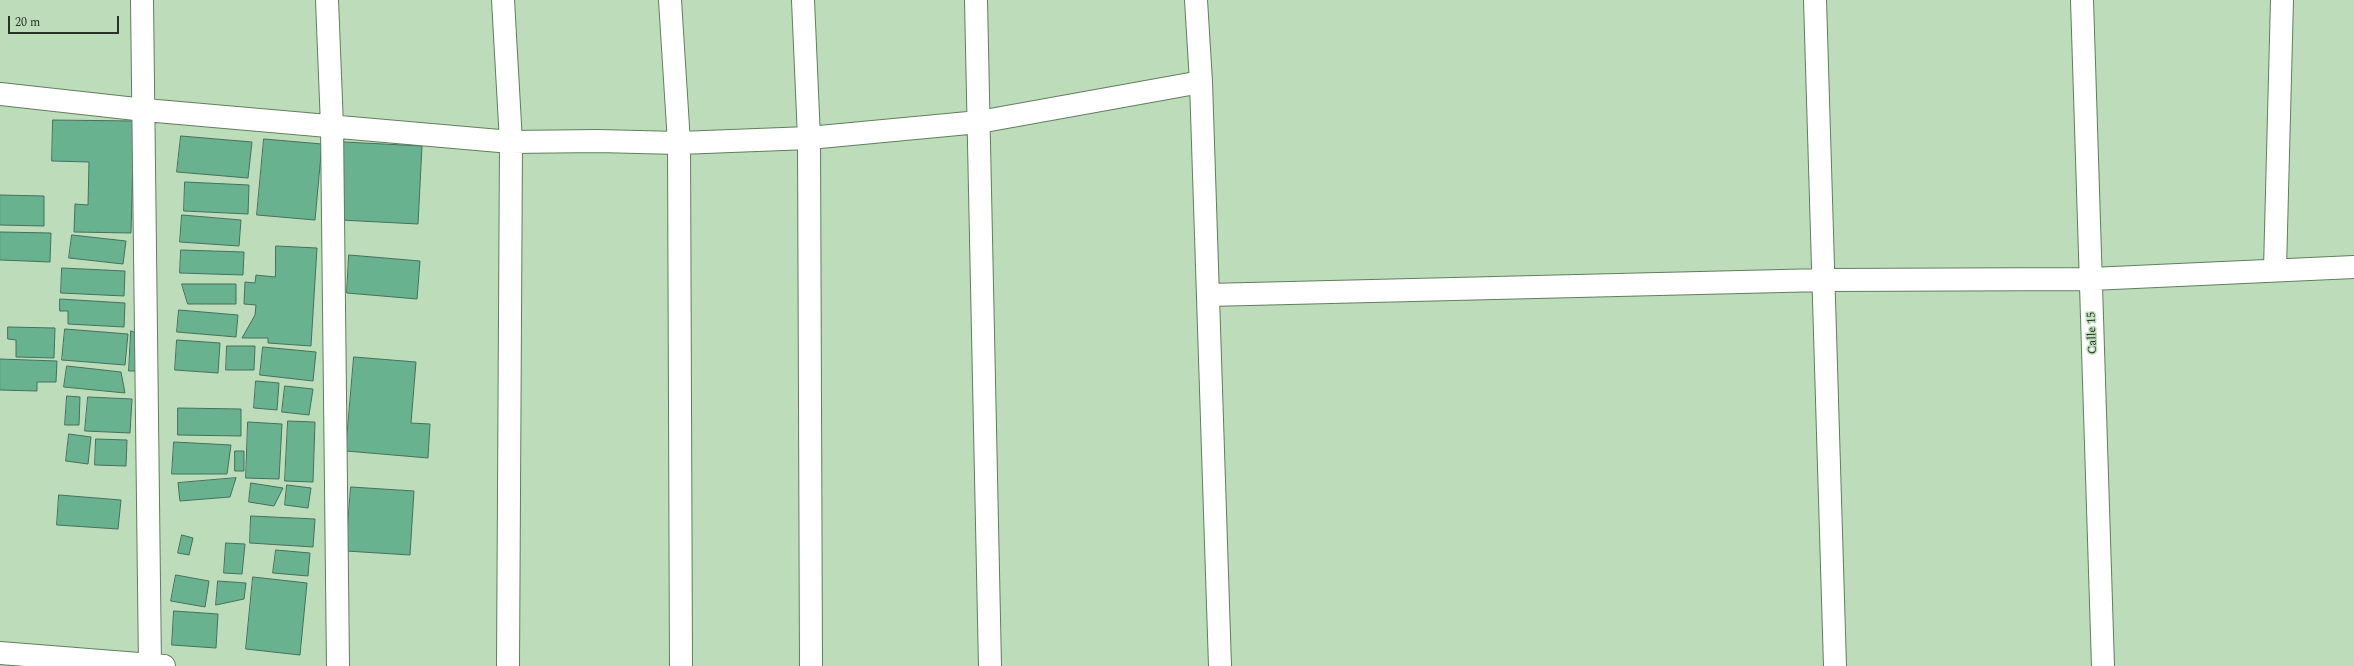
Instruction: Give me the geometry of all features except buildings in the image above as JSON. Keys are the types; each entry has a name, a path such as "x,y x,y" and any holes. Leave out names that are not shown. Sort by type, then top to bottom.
{"street":[{"path":"0,653 155,666 142,0"},
{"path":"327,0 332,126 338,666"},
{"path":"503,0 512,142 508,666"},
{"path":"670,0 679,143 681,666"},
{"path":"803,0 809,138 811,666"},
{"path":"976,0 990,666"},
{"path":"1196,0 1208,295 1220,666"},
{"path":"1815,0 1835,666"},
{"name":"Calle 15","path":"2082,0 2103,666"},
{"path":"2276,269 2282,0"},
{"path":"0,94 145,110 512,142 598,141 679,143 809,138 979,122 1200,82"},
{"path":"1208,295 1823,280 2091,279 2276,269 2354,267"}]}
